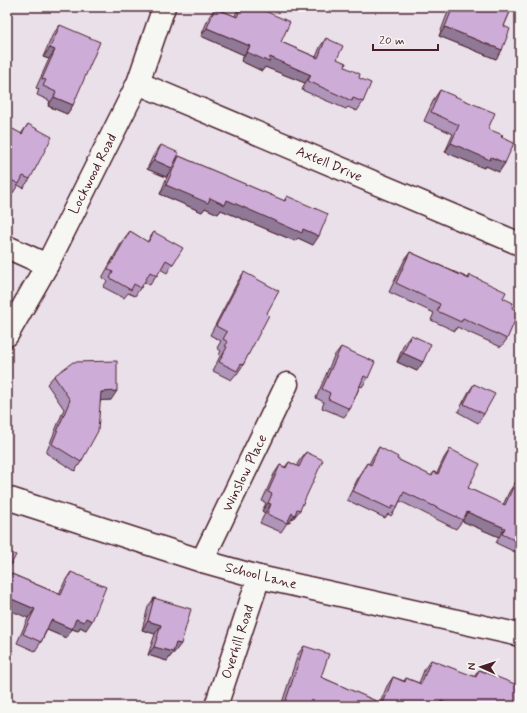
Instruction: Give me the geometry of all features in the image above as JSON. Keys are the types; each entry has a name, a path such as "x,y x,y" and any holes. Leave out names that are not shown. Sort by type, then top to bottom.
{"street":[{"name":"Lockwood Road","path":"7,336 47,265 138,83 164,7"},
{"name":"Axtell Drive","path":"138,83 520,244"},
{"path":"7,247 47,265"},
{"name":"Winslow Place","path":"202,561 287,384"},
{"name":"School Lane","path":"7,498 202,561 259,577 520,635"},
{"name":"Overhill Road","path":"216,706 259,577"}],"building":[{"path":"241,7 256,7 290,22 281,42 318,58 326,38 343,46 337,59 346,63 345,67 360,74 359,78 371,83 363,102 353,98 352,101 308,81 311,75 270,57 269,62 247,52 250,46 207,28 215,8 237,17"},
{"path":"453,7 512,7 504,26 510,29 502,50 445,27"},
{"path":"60,25 100,42 73,105 54,97 56,92 43,86 46,80 42,79 55,50 50,48"},
{"path":"440,90 495,113 488,129 503,135 501,137 514,143 505,163 491,157 490,160 451,143 459,125 431,112"},
{"path":"28,124 52,137 30,179 23,176 19,184 7,178 7,163 12,154 7,151 7,126 22,134"},
{"path":"161,145 179,153 172,168 154,160"},
{"path":"179,156 285,201 287,196 328,214 319,236 303,229 302,233 227,200 225,205 210,198 208,203 166,185"},
{"path":"130,231 148,242 154,232 183,248 173,264 166,260 157,276 150,272 141,288 134,284 131,290 110,278 113,272 108,269"},
{"path":"410,252 469,279 470,275 506,292 503,298 513,303 512,308 519,311 507,339 463,318 461,322 437,311 440,304 396,283"},
{"path":"244,272 279,291 267,313 269,315 243,365 241,364 237,371 219,362 228,342 223,339 227,332 216,326"},
{"path":"411,335 431,344 423,362 403,353"},
{"path":"341,347 375,362 368,378 364,376 350,409 328,399 330,393 322,389"},
{"path":"117,361 117,391 101,392 98,431 81,462 52,444 70,400 54,376 73,362"},
{"path":"474,384 495,394 484,414 464,404"},
{"path":"379,447 398,457 397,459 432,476 434,472 438,474 450,449 480,464 468,488 505,505 515,483 520,486 520,543 502,534 505,528 467,512 463,520 404,492 397,507 393,505 391,509 353,491 367,463 371,465"},
{"path":"306,452 323,460 300,510 297,509 295,515 292,513 287,523 267,514 271,504 268,503 272,494 268,492 280,465 286,468 289,462 299,467"},
{"path":"7,551 16,555 7,572"},
{"path":"7,572 61,595 71,572 106,587 92,621 86,618 84,622 76,619 72,629 51,620 41,642 23,634 35,609 7,597"},
{"path":"154,598 191,609 181,644 176,643 173,652 154,647 161,625 148,621"},
{"path":"304,646 329,654 321,677 383,704 393,677 405,682 406,678 421,684 431,660 476,677 479,670 520,686 520,706 454,706 441,701 439,706 284,706"}]}
